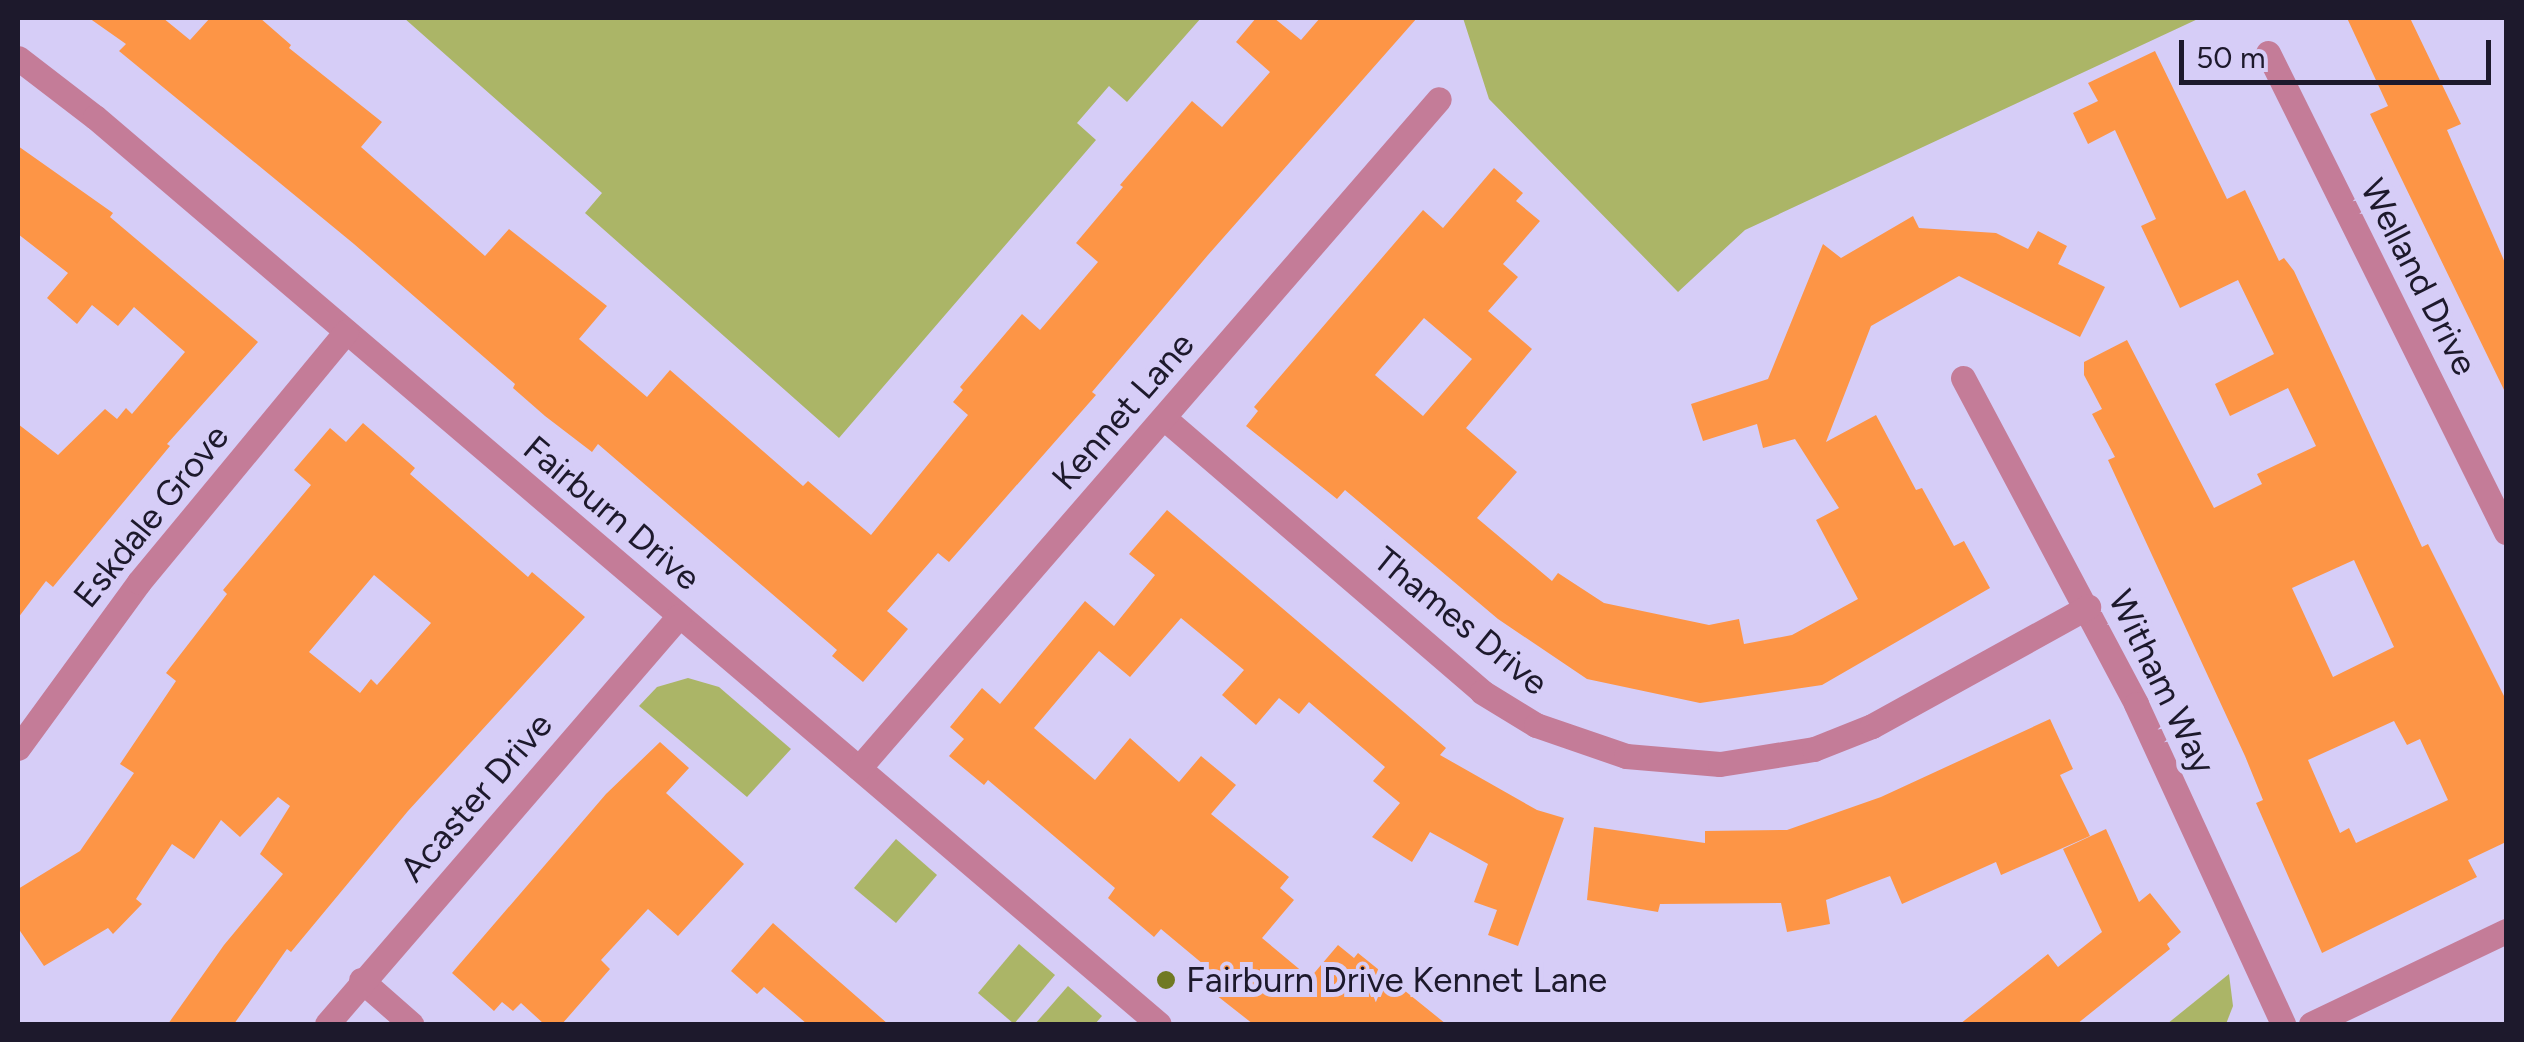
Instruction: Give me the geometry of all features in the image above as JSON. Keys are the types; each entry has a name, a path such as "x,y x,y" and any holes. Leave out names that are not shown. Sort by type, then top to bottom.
{"street":[{"name":"Welland Drive","path":"2268,53 2506,532"},
{"name":"Fairburn Drive","path":"18,58 94,117 1159,1024"},
{"name":"Kennet Lane","path":"859,768 1439,99"},
{"name":"Eskdale Grove","path":"18,748 139,582 346,332"},
{"name":"Witham Way","path":"1963,378 2088,607 2283,1024"},
{"name":"Thames Drive","path":"1164,418 1482,692 1536,725 1626,756 1720,764 1814,749 1872,726 2088,607"},
{"name":"Acaster Drive","path":"326,1024 679,616"},
{"path":"2311,1024 2506,931"},
{"path":"361,980 411,1024"}],"green space":[{"path":"404,18 1201,18 1127,102 1109,86 1077,123 1096,140 839,438 585,213 602,193"},
{"path":"1463,18 2200,18 1745,230 1678,292 1489,99"},
{"path":"688,678 719,687 791,749 747,797 639,706 657,687"},
{"path":"896,839 937,875 896,923 854,888"},
{"path":"1019,944 1055,975 1014,1024 978,993"},
{"path":"2229,974 2233,1006 2226,1024 2167,1024"},
{"path":"1068,986 1102,1016 1095,1024 1035,1024"}],"building":[{"path":"89,18 163,18 190,40 210,18 260,18 291,45 289,48 382,122 361,147 485,256 509,229 607,306 579,339 647,397 670,370 803,486 808,481 871,535 968,415 953,402 963,390 960,387 1022,314 1040,330 1098,262 1076,243 1192,101 1222,127 1270,72 1236,42 1256,18 1274,18 1301,40 1320,18 1417,18 1208,255 1092,392 1096,395 949,562 938,553 887,611 908,629 863,682 832,656 837,650 598,444 592,452 545,416 513,388 515,384 354,244 119,51 126,44"},
{"path":"2347,18 2410,18 2461,124 2447,130 2506,265 2506,394 2370,114 2388,106"},
{"path":"2155,51 2227,199 2245,190 2279,261 2284,258 2294,271 2422,547 2428,544 2506,700 2506,842 2468,860 2477,877 2322,953 2256,803 2263,800 2245,756 2108,460 2115,457 2092,414 2102,409 2084,375 2084,362 2127,340 2214,508 2262,484 2257,474 2316,446 2288,388 2230,416 2215,384 2274,354 2238,280 2180,308 2141,226 2156,219 2115,130 2088,144 2073,113 2098,101 2088,83","holes":["2354,560 2394,647 2333,677 2292,588","2394,721 2407,745 2420,739 2448,800 2356,843 2349,828 2340,833 2308,760"]},
{"path":"18,146 113,213 110,217 258,342 167,444 170,446 53,587 46,581 18,618 18,424 58,455 105,409 117,419 126,408 132,414 185,352 134,307 118,326 92,305 77,324 47,298 68,273 18,234"},
{"path":"1494,168 1523,193 1516,201 1540,221 1503,264 1518,277 1488,311 1532,349 1466,428 1517,472 1477,518 1552,581 1558,573 1604,603 1709,625 1739,619 1744,644 1792,635 1858,599 1816,520 1839,508 1795,439 1763,448 1757,424 1703,441 1691,404 1768,379 1823,244 1841,258 1913,216 1919,228 1996,233 2028,249 2038,231 2067,246 2058,264 2105,287 2080,337 1959,276 1871,326 1826,442 1876,415 1916,490 1922,488 1954,546 1964,541 1990,588 1822,685 1700,703 1587,679 1498,619 1345,490 1337,499 1246,426 1258,411 1254,407 1423,210 1443,228","holes":["1424,318 1472,359 1423,416 1375,375"]},
{"path":"363,423 415,468 410,474 528,577 532,572 585,617 408,811 291,952 287,949 234,1024 168,1024 224,945 283,874 260,854 290,806 278,797 240,837 221,820 194,859 172,844 136,899 142,904 113,934 108,928 44,966 18,928 18,889 80,851 134,773 120,764 176,681 166,673 227,594 223,590 311,485 294,470 330,428 346,442","holes":["374,575 431,623 377,685 371,679 360,693 309,652"]},
{"path":"1167,510 1446,748 1440,755 1537,810 1564,818 1518,946 1488,935 1497,910 1474,902 1488,864 1430,832 1412,862 1372,837 1400,803 1373,781 1385,767 1309,702 1299,714 1279,698 1256,725 1222,695 1244,670 1181,618 1130,677 1099,651 1034,728 1095,780 1130,738 1179,782 1201,756 1236,785 1211,814 1289,877 1280,888 1294,900 1262,938 1310,978 1338,945 1354,958 1358,953 1446,1024 1253,1024 1211,991 1221,979 1161,929 1154,937 1108,898 1115,888 988,780 984,785 949,756 964,739 950,727 982,688 1000,704 1085,601 1114,626 1155,575 1129,554"},
{"path":"2050,719 2073,769 2060,775 2090,836 2001,875 1996,862 1902,904 1890,876 1826,900 1830,924 1787,932 1781,903 1660,904 1658,912 1587,900 1594,827 1705,843 1705,831 1787,830 1881,797"},
{"path":"660,742 689,768 666,793 744,864 678,936 648,909 601,960 610,969 562,1024 544,1024 521,1003 513,1011 502,1002 494,1011 452,973 606,794"},
{"path":"2106,829 2139,902 2150,893 2181,932 2167,944 2170,949 2077,1024 1960,1024 2048,954 2058,967 2102,932 2063,849"},
{"path":"773,923 888,1024 807,1024 764,987 757,994 731,971"}],"place":[{"name":"Fairburn Drive Kennet Lane","path":"1166,980"}]}
